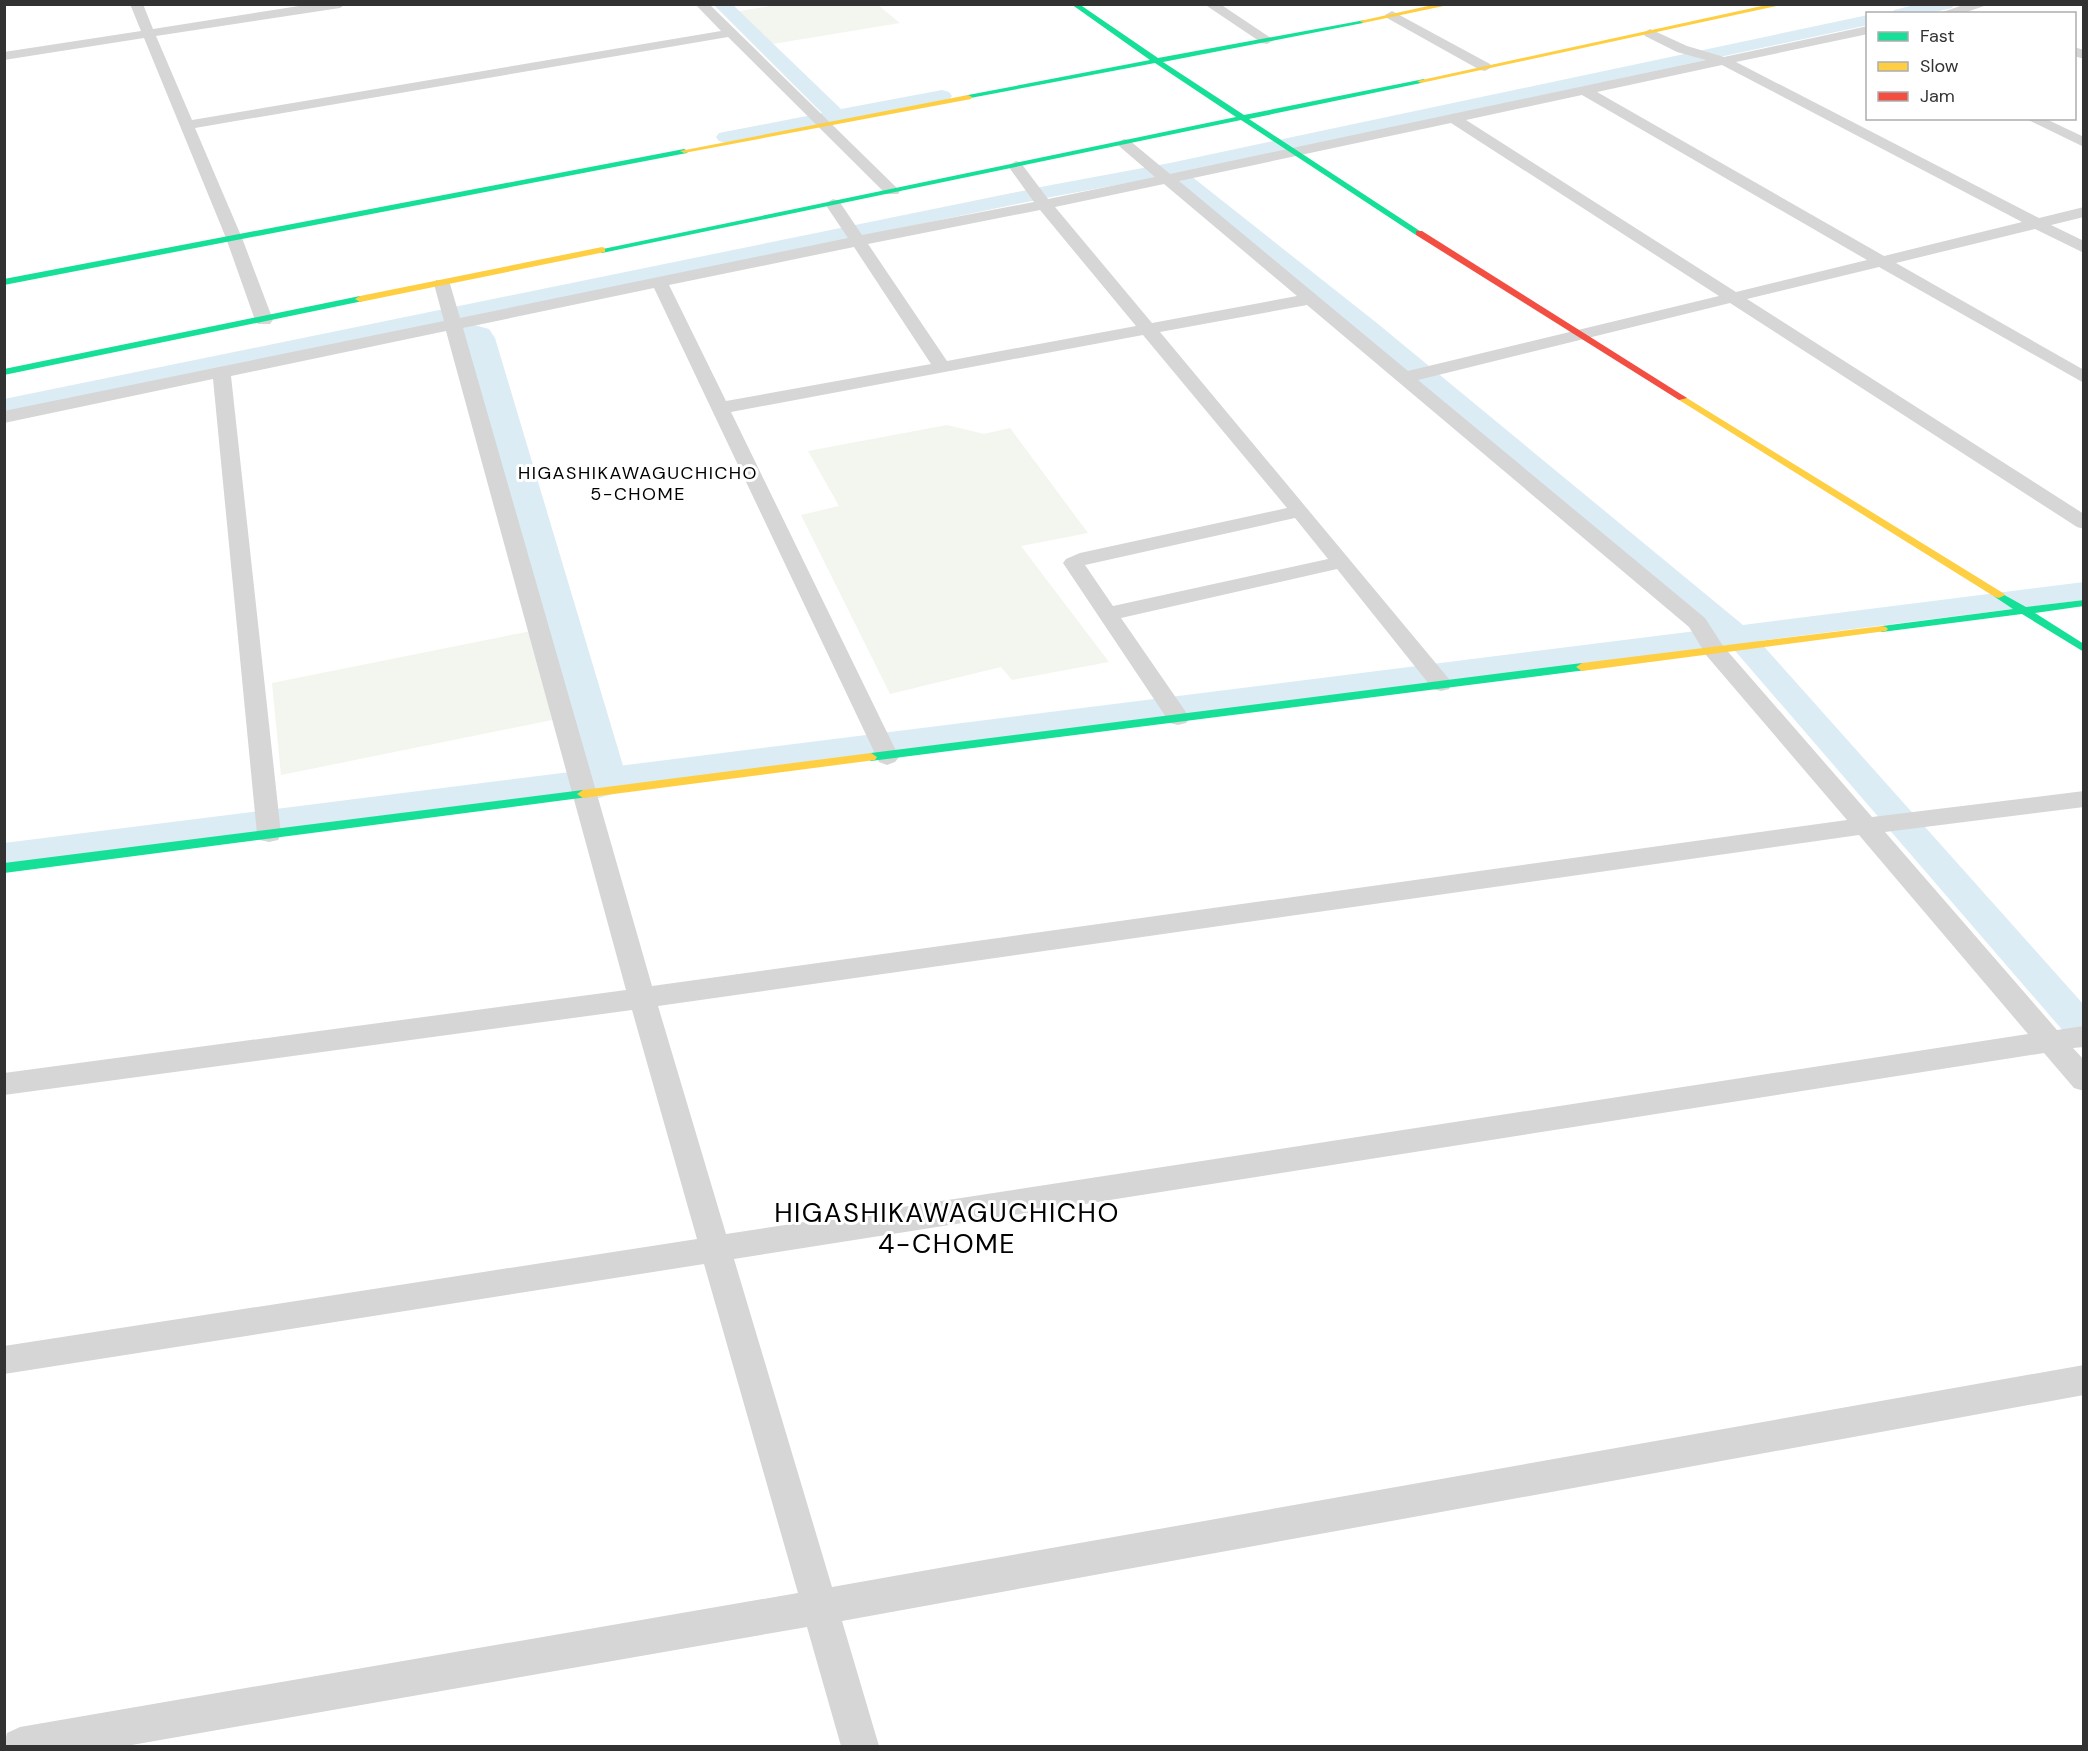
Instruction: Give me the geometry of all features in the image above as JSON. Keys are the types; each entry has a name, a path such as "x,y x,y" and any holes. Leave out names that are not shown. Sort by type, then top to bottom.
{"street":[{"path":"136,4 234,238 264,320"},
{"path":"4,56 340,4"},
{"path":"700,4 892,191"},
{"path":"1074,4 1293,151 1580,334 2084,649"},
{"path":"1210,4 1267,40"},
{"path":"4,282 1267,40 1392,15 1409,8 1450,4"},
{"path":"4,372 1245,119 1650,33 1763,6 1783,4"},
{"path":"1950,12 1974,5"},
{"path":"1392,15 1485,67"},
{"path":"4,417 859,241 1044,206 1167,175 1293,151 1866,30"},
{"path":"186,125 730,33"},
{"path":"1650,33 1682,49 1724,61 2084,248"},
{"path":"1851,34 1866,41"},
{"path":"1584,90 2084,378"},
{"path":"1452,117 2084,523"},
{"path":"2035,120 2084,143"},
{"path":"1124,143 1167,175 1403,378 1697,623 1872,826 2066,1039 2084,1080"},
{"path":"1016,166 1044,206 1342,561 1441,684"},
{"path":"833,204 942,366"},
{"path":"1403,378 2084,212"},
{"path":"660,283 887,757"},
{"path":"442,284 642,998 860,1746"},
{"path":"721,408 1310,299"},
{"path":"222,373 269,834"},
{"path":"1178,718 1073,563 1080,559 1300,511"},
{"path":"1108,614 1342,561"},
{"path":"4,868 2084,603"},
{"path":"4,1084 642,998 1872,826 2084,799"},
{"path":"4,1360 2066,1039"},
{"path":"20,1746 821,1607 2084,1380"}],"shaded area":[{"path":"776,5 878,5 900,23 761,46 727,13"},
{"path":"947,425 984,434 1010,428 1088,533 1021,546 1109,662 1012,680 1001,667 890,694 801,515 839,506 808,451"},
{"path":"531,631 552,720 281,775 272,683"}],"waterway":[{"path":"721,4 837,116"},
{"path":"1909,12 1946,4"},
{"path":"1170,169 1866,20"},
{"path":"837,116 942,96"},
{"path":"726,137 837,116"},
{"path":"4,407 1051,191 1170,169"},
{"path":"1170,169 1370,329 1737,635"},
{"path":"474,338 599,779"},
{"path":"1737,635 2084,591"},
{"path":"4,855 1737,635"},
{"path":"1737,635 2084,1030"}],"traffic: fast":[{"path":"1074,4 1198,89 1419,233"},
{"path":"968,97 1363,21"},
{"path":"602,250 1421,81"},
{"path":"4,282 684,151"},
{"path":"4,372 360,299"},
{"path":"1999,595 2084,649"},
{"path":"1882,629 2084,603"},
{"path":"871,757 1582,667"},
{"path":"4,868 583,794"}],"traffic: slow":[{"path":"1363,21 1450,4"},
{"path":"1421,81 1783,4"},
{"path":"684,151 968,97"},
{"path":"360,299 602,250"},
{"path":"1682,398 1999,595"},
{"path":"1582,667 1882,629"},
{"path":"583,794 871,757"}],"traffic: jam":[{"path":"1419,233 1682,398"}],"district":[{"name":"HIGASHIKAWAGUCHICHO 5-CHOME","path":"638,483"},
{"name":"HIGASHIKAWAGUCHICHO 4-CHOME","path":"947,1228"}]}
